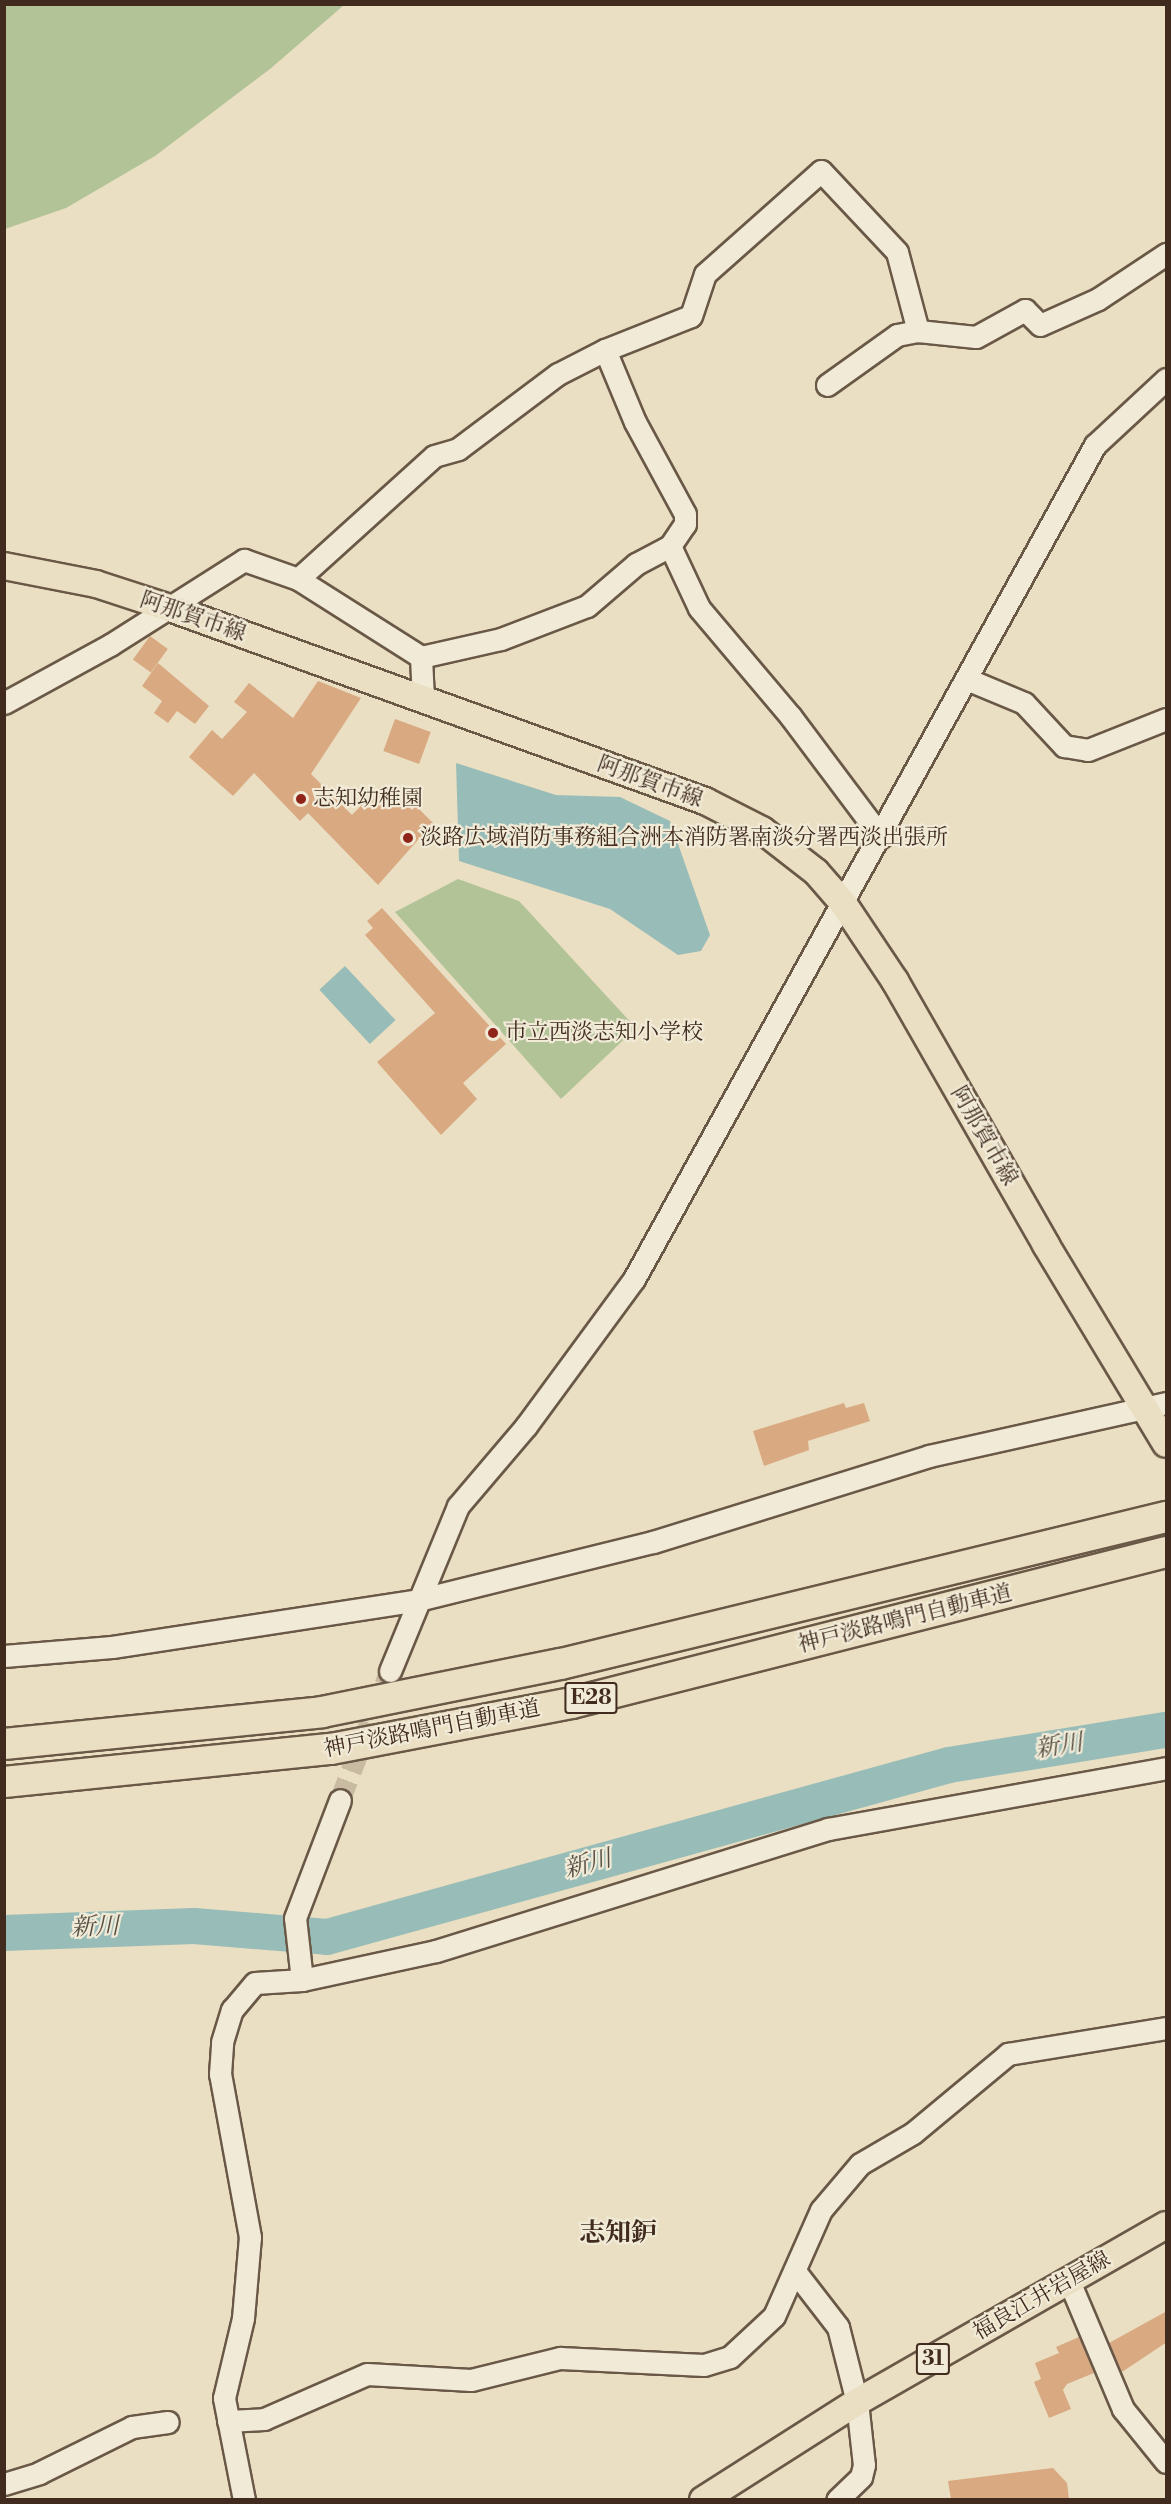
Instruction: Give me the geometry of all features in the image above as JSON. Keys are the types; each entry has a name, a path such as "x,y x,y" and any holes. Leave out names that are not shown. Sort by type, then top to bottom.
{"highway":[{"name":"神戸淡路鳴門自動車道","path":"4,1744 334,1709 561,1664 1167,1517"},
{"name":"神戸淡路鳴門自動車道","path":"4,1782 331,1749 572,1703 1167,1552"}],"main road":[{"name":"阿那賀市線","path":"4,566 96,584 170,608 705,801 762,831 816,872 843,903 895,981 1156,1405 1167,1444"},
{"name":"福良江井岩屋線","path":"703,2499 857,2402 1167,2225"}],"street":[{"path":"298,579 434,456 458,449 558,374 605,350 691,316 705,274 821,171 841,187 897,252 918,331"},
{"path":"827,385 897,335 918,331 976,337 1026,310 1041,325 1098,299 1167,254"},
{"path":"4,703 170,608 244,560 298,579 421,657 501,639 587,606 636,564 670,546 685,524 686,514 635,422 605,350"},
{"path":"390,1671 458,1506 526,1426 634,1279 969,680 1095,445 1167,379"},
{"path":"670,546 699,608 791,717 881,837"},
{"path":"421,657 423,700"},
{"path":"969,680 1024,703 1064,746 1088,750 1167,719"},
{"path":"4,1656 112,1647 418,1600 653,1542 929,1456 1156,1405"},
{"path":"244,2499 228,2421 225,2381 243,2318 250,2237 220,2074 222,2042 232,2010 255,1983 302,1980 436,1952 828,1829 1167,1768"},
{"path":"302,1980 296,1918 340,1800"},
{"path":"228,2421 264,2419 367,2374 471,2380 560,2358 596,2357 704,2364 730,2357 774,2316 797,2274 821,2211 836,2187 860,2164 913,2133 1008,2054 1167,2028"},
{"path":"797,2274 838,2327 857,2402 861,2477 837,2499"},
{"path":"1069,2281 1123,2409 1167,2462"},
{"path":"4,2484 39,2473 132,2427 168,2422"}],"green space":[{"path":"4,5 344,5 270,69 155,156 66,208 5,229"},
{"path":"458,879 519,901 636,1028 561,1099 395,912"}],"water":[{"path":"456,763 556,795 620,797 670,821 710,935 701,951 678,955 610,909 459,861"},
{"path":"345,966 395,1020 370,1044 319,990"}],"building":[{"path":"150,636 168,649 151,672 133,659"},
{"path":"158,663 209,706 195,724 177,711 168,723 154,713 162,701 142,686"},
{"path":"318,681 361,698 311,774 352,815 379,787 392,799 396,794 412,810 416,806 433,823 378,885 308,813 300,821 254,773 233,796 189,757 212,730 222,739 247,712 234,702 249,683 293,718"},
{"path":"395,719 431,732 419,764 383,751"},
{"path":"382,908 506,1044 463,1083 477,1099 441,1135 377,1062 435,1013 365,935 373,928 367,921"},
{"path":"844,1403 846,1408 864,1403 870,1421 808,1441 809,1450 764,1466 753,1431"},
{"path":"1167,2311 1167,2342 1122,2372 1109,2343"},
{"path":"1079,2337 1094,2373 1067,2384 1063,2390 1071,2409 1049,2418 1034,2382 1041,2379 1035,2363 1059,2353 1056,2347"},
{"path":"1053,2468 1067,2483 1069,2499 951,2499 948,2481"}],"waterway":[{"name":"新川","path":"4,1933 194,1926 327,1937 949,1765 1166,1730"}],"tunnel":[{"path":"340,1800 390,1671"}],"place":[{"name":"志知幼稚園","path":"301,799"},
{"name":"淡路広域消防事務組合洲本消防署南淡分署西淡出張所","path":"408,838"},
{"name":"市立西淡志知小学校","path":"493,1033"}],"district":[{"name":"志知鈩","path":"618,2234"}]}
